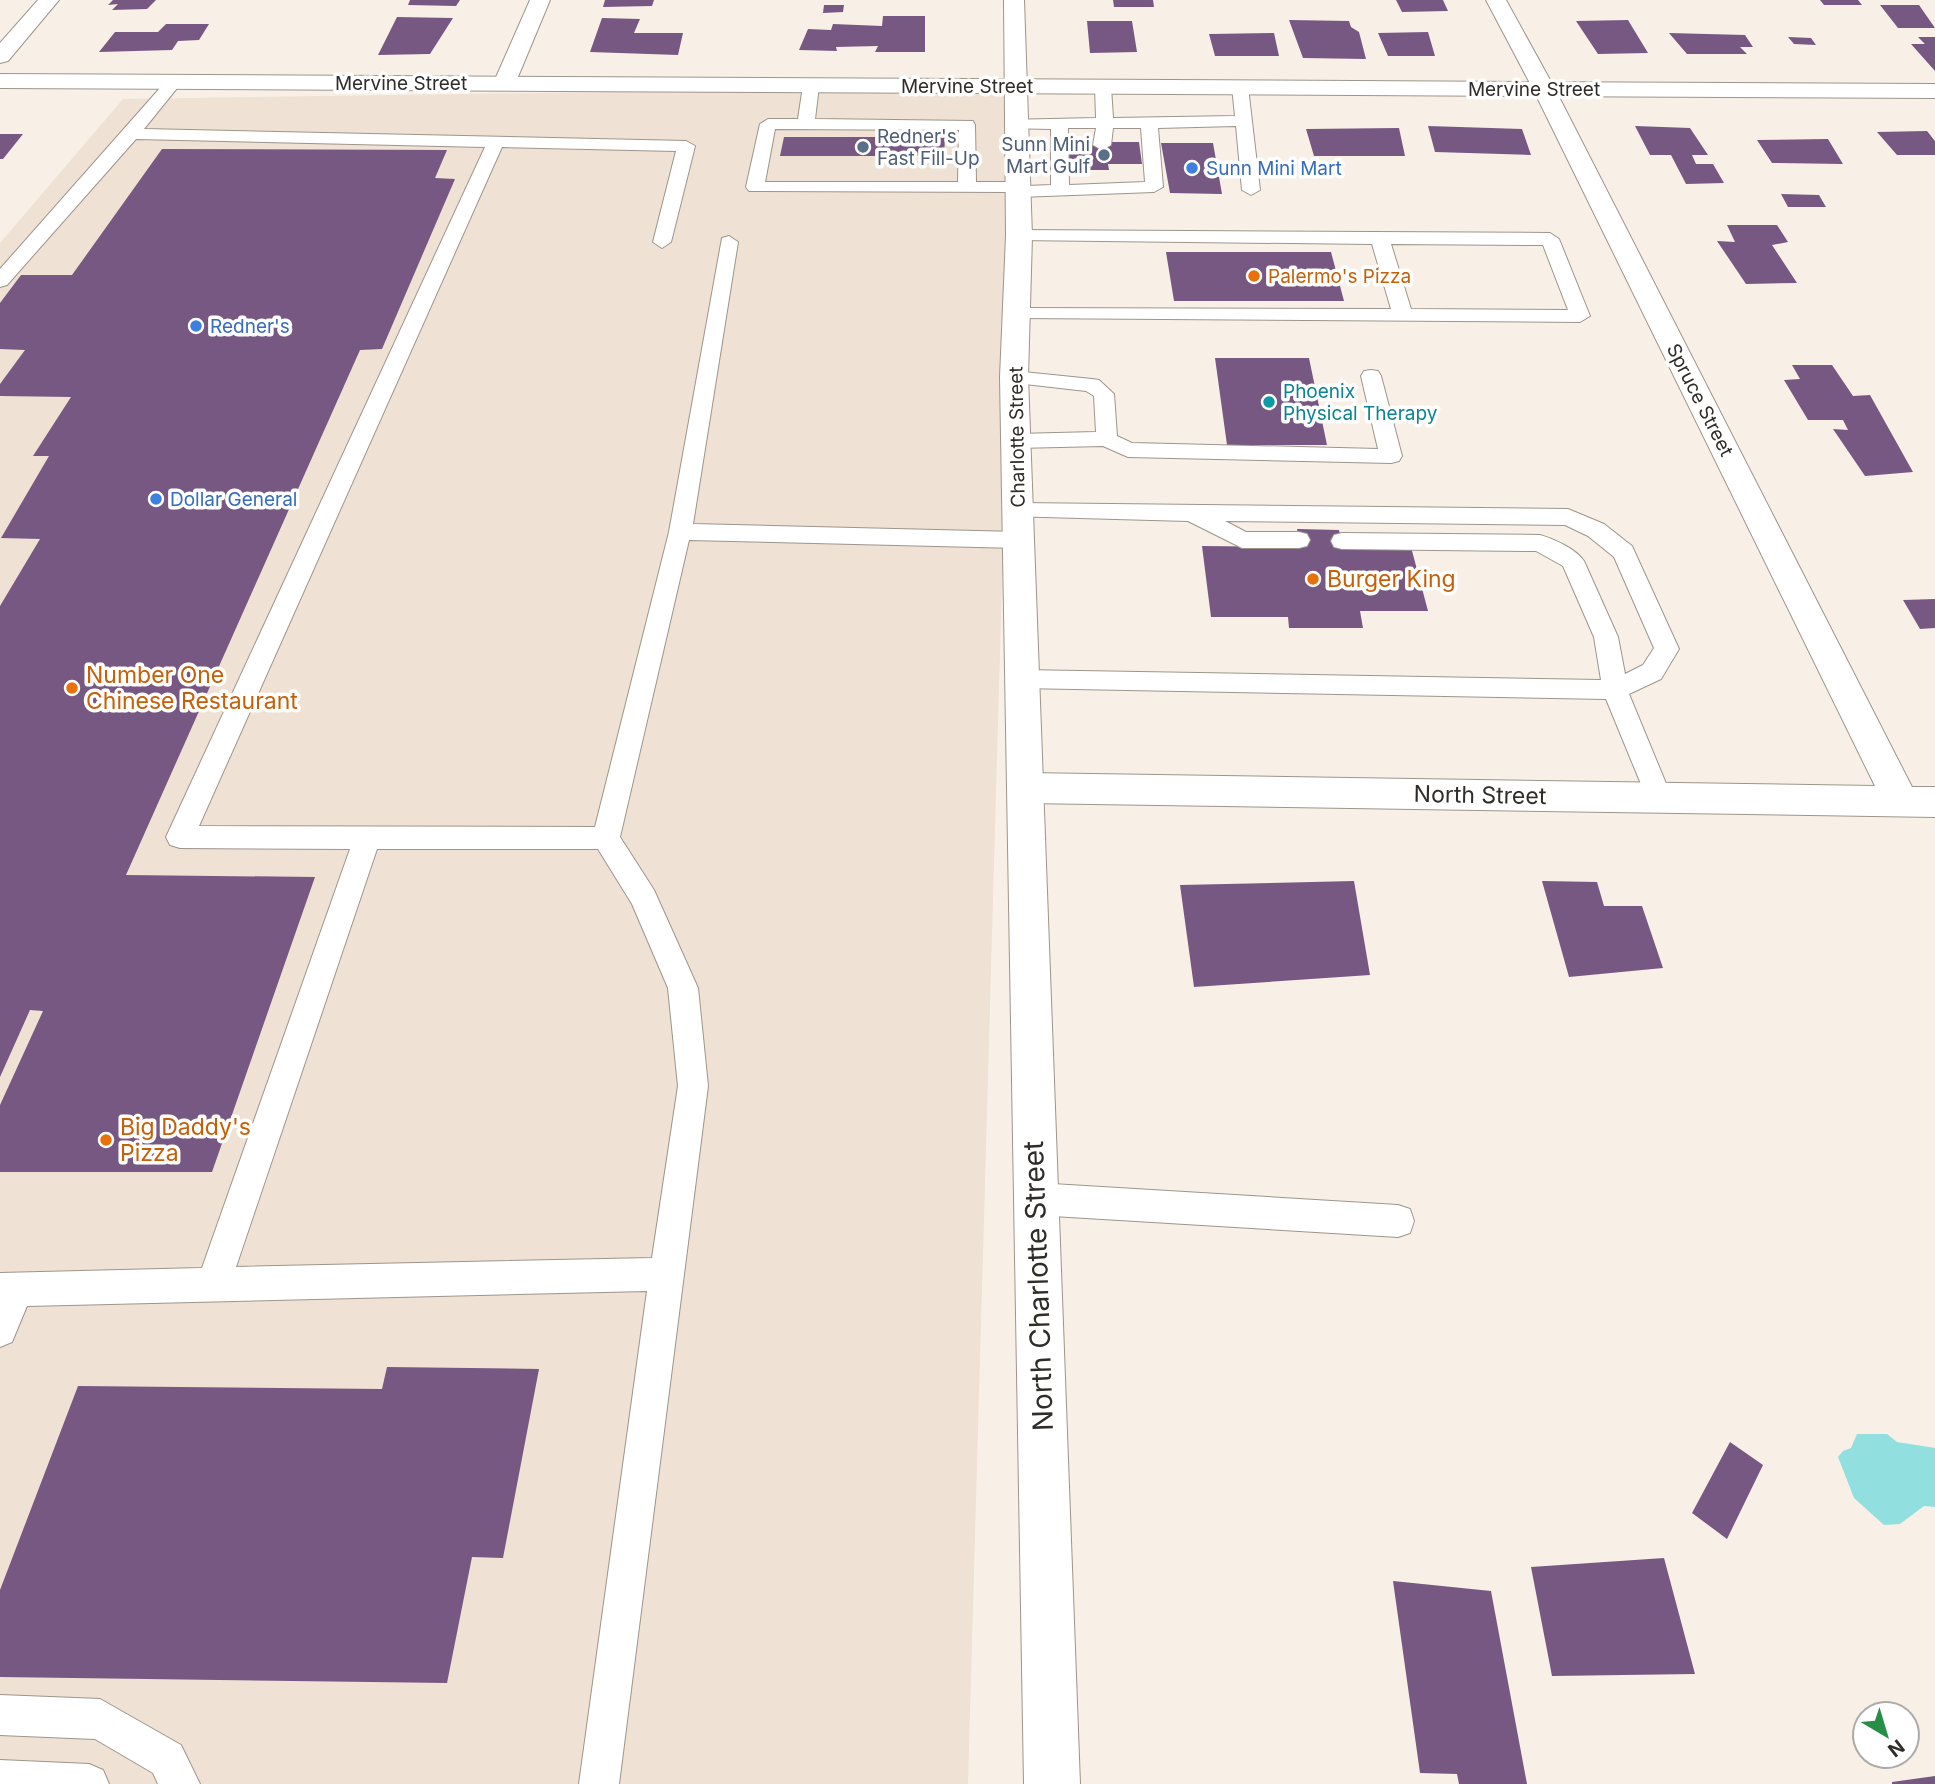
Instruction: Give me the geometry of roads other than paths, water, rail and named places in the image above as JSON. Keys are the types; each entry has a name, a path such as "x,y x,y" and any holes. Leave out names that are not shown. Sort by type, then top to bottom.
{"street":[{"path":"0,56 49,0"},
{"path":"504,84 540,0"},
{"path":"1014,0 1016,86"},
{"name":"Spruce Street","path":"1496,0 1918,802"},
{"name":"Mervine Street","path":"0,81 1935,91"},
{"name":"Charlotte Street","path":"1016,86 1019,236 1014,377 1026,788"},
{"name":"North Street","path":"1026,788 1918,802"},
{"name":"North Charlotte Street","path":"1026,788 1052,1784"}],"lane":[{"path":"0,281 174,82"},
{"path":"806,125 811,86"},
{"path":"1102,145 1105,123 1103,87"},
{"path":"1240,87 1251,190"},
{"path":"1015,124 1244,121"},
{"path":"967,188 967,125 768,124 755,187 1019,190 1154,187 1149,122"},
{"path":"1059,124 1060,190"},
{"path":"131,134 686,146 662,242"},
{"path":"496,142 180,837 606,838"},
{"path":"1105,170 1107,189"},
{"path":"1017,312 1580,316 1550,239 1019,236"},
{"path":"1380,239 1403,315"},
{"path":"598,1784 693,1086 683,988 644,898 606,838 680,532 729,242"},
{"path":"1017,441 1107,439 1128,450 1391,456 1371,376"},
{"path":"1014,377 1092,385 1104,394 1107,439"},
{"path":"1019,511 1567,517 1596,530 1624,552 1667,649 1652,671 1615,691 1021,679"},
{"path":"1191,513 1242,540 1299,540"},
{"path":"680,532 1018,540"},
{"path":"1342,541 1540,543 1572,561 1606,637 1615,691 1659,798"},
{"path":"214,1283 367,838"},
{"path":"1036,1199 1398,1221"},
{"path":"0,1330 9,1289 666,1273"},
{"path":"0,1715 100,1719 167,1759 180,1784"},
{"path":"0,1780 89,1784"}],"water":[{"path":"1857,1434 1887,1434 1897,1442 1935,1448 1935,1507 1924,1506 1900,1524 1884,1525 1854,1498 1838,1457 1851,1448"}],"place":[{"name":"Redner's Fast Fill-Up","path":"863,147"},
{"name":"Sunn Mini Mart Gulf","path":"1104,155"},
{"name":"Sunn Mini Mart","path":"1192,168"},
{"name":"Palermo's Pizza","path":"1254,276"},
{"name":"Redner's","path":"196,326"},
{"name":"Phoenix Physical Therapy","path":"1269,402"},
{"name":"Dollar General","path":"156,499"},
{"name":"Burger King","path":"1313,579"},
{"name":"Number One Chinese Restaurant","path":"72,688"},
{"name":"Big Daddy's Pizza","path":"106,1140"}]}
